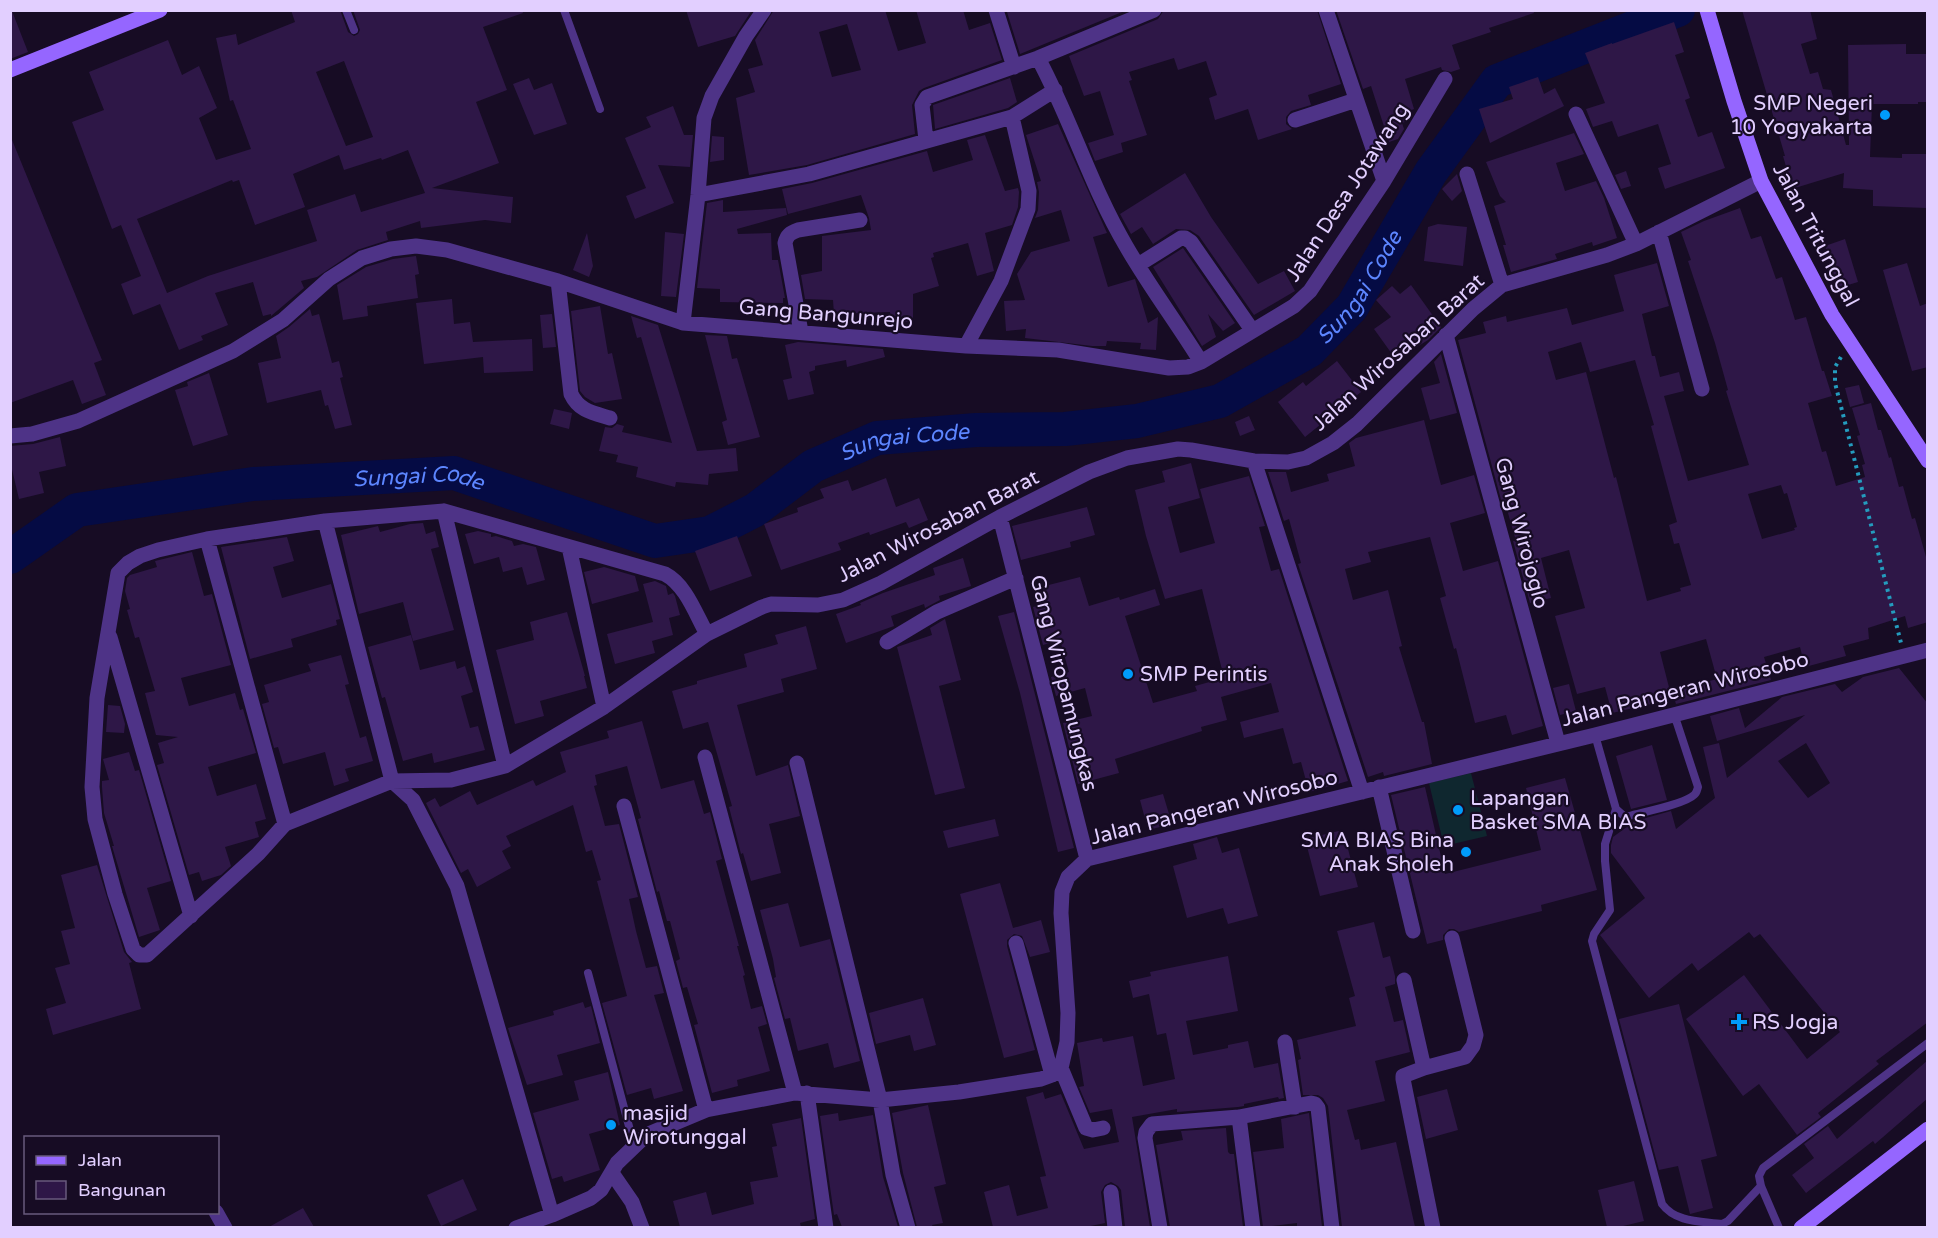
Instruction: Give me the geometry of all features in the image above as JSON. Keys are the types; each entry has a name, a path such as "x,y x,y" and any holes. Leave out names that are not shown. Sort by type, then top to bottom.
{"main road":[{"path":"10,70 160,10"},
{"name":"Jalan Tritunggal","path":"1708,14 1761,181 1801,260 1853,346 1928,460"},
{"path":"1801,1227 1928,1129"}],"street":[{"path":"683,323 698,195 702,129 708,105 746,36 764,10"},
{"path":"996,10 1014,67"},
{"path":"926,140 922,105 924,99 1038,58 1154,10"},
{"path":"1326,10 1384,181"},
{"path":"1038,58 1055,90 1126,246 1201,362"},
{"name":"Jalan Desa Jotawang","path":"966,346 1058,350 1169,368 1188,367 1201,362 1294,306 1310,291 1384,181 1445,79"},
{"path":"698,195 809,174 1011,117 1055,90"},
{"path":"1295,120 1356,100"},
{"path":"1576,114 1636,244"},
{"path":"966,346 1001,281 1029,209 1029,191 1011,117"},
{"path":"1467,174 1502,285"},
{"name":"Jalan Wirosaban Barat","path":"108,631 96,698 92,787 95,819 133,950 139,955 147,955 258,854 285,824 392,782 451,780 505,766 604,707 707,634 767,605 818,605 843,600 880,583 1000,517 1089,472 1143,455 1178,449 1254,460 1288,462 1298,460 1333,443 1357,424 1446,334 1502,285 1607,255 1636,244 1761,181"},
{"path":"801,333 784,243 786,237 790,232 798,230 860,220"},
{"path":"1659,232 1702,389"},
{"path":"1138,265 1181,238 1185,238 1191,242 1252,330"},
{"name":"Gang Bangunrejo","path":"10,436 32,434 78,421 233,351 283,320 329,279 362,258 375,253 416,246 447,250 558,281 683,323 966,346"},
{"path":"558,281 571,394 575,403 583,410 609,418"},
{"name":"Gang Wirojoglo","path":"1446,334 1558,743"},
{"path":"1254,460 1362,792"},
{"path":"444,511 505,766"},
{"path":"191,916 108,631 118,573 140,556 207,539 325,521 444,511 670,576 686,596 707,634"},
{"name":"Gang Wiropamungkas","path":"1000,517 1087,859"},
{"path":"325,521 392,782 413,800 457,886 552,1215"},
{"path":"207,539 285,824"},
{"path":"569,547 604,707"},
{"path":"887,642 937,612 1016,578"},
{"name":"Jalan Pangeran Wirosobo","path":"1056,1071 1067,1042 1068,1013 1061,914 1062,892 1068,877 1087,859 1595,735 1928,650"},
{"path":"705,757 801,1093 826,1227"},
{"path":"797,763 880,1100 893,1175 908,1227"},
{"path":"1379,787 1413,931"},
{"path":"624,806 706,1110"},
{"path":"1433,1227 1403,1076 1465,1057 1473,1046 1476,1035 1452,938"},
{"path":"1016,943 1056,1071 1086,1128 1093,1130 1103,1128"},
{"path":"1404,980 1424,1068"},
{"path":"1285,1042 1295,1107"},
{"path":"516,1227 534,1225 596,1195 617,1163 634,1145 651,1133 706,1110 801,1093 880,1100 959,1092 1041,1079 1056,1071"},
{"path":"1160,1227 1145,1138 1148,1129 1157,1123 1239,1117 1311,1103 1318,1108 1332,1227"},
{"path":"1239,1117 1253,1227"},
{"path":"612,1173 632,1202 642,1227"},
{"path":"1111,1192 1115,1227"},
{"path":"217,1214 225,1227"}],"lane":[{"path":"346,10 354,30"},
{"path":"564,10 600,109"},
{"path":"1595,735 1616,809 1624,816 1685,801 1696,794 1698,787 1672,714"},
{"path":"1616,809 1605,844 1610,910 1592,941 1662,1204 1666,1210 1678,1218 1722,1224 1728,1221 1761,1185"},
{"path":"588,973 634,1145"},
{"path":"1779,1227 1761,1185 1759,1176 1763,1168 1928,1043"}],"path":[{"path":"1853,346 1840,358 1835,367 1835,383 1904,656"}],"shaded area":[{"name":"Lapangan Basket SMA BIAS","path":"1471,773 1487,836 1444,846 1429,783"}],"building":[{"path":"291,10 340,10 348,32 354,36 360,30 353,10 522,10 523,13 483,27 507,90 476,102 499,163 432,188 513,197 511,223 485,220 421,228 420,221 386,232 388,240 357,250 317,277 301,281 304,288 271,316 271,314 263,316 253,282 215,293 228,325 201,336 203,340 179,350 160,304 133,315 121,284 141,276 121,225 112,229 72,122 104,110 89,72 168,40 182,75 199,66 217,108 199,118 216,160 251,149 233,100 230,101 216,38 236,34 238,45 295,22","holes":["344,61 373,137 346,146 316,72","408,150 425,193 361,212 355,194 307,210 317,241 208,276 167,293 137,219 232,180 233,182 239,180 255,225 305,207 293,174 339,155 344,170"]},
{"path":"686,10 752,10 735,36 698,47"},
{"path":"774,10 885,10 898,51 926,43 916,10 963,10 969,30 990,23 1002,60 919,91 912,105 915,134 807,165 749,175 736,98 755,92 748,69 763,65 755,40","holes":["847,24 861,70 832,77 819,32"]},
{"path":"1011,10 1127,10 1020,54 1007,12"},
{"path":"1164,10 1317,10 1341,84 1308,95 1311,105 1291,111 1286,117 1286,124 1292,129 1258,140 1248,109 1215,120 1209,98 1217,95 1206,61 1178,70 1174,58 1129,72 1132,80 1129,81 1147,135 1121,143 1123,152 1095,161 1088,143 1114,135 1100,91 1084,96 1069,56 1158,19"},
{"path":"1336,10 1533,10 1534,13 1489,28 1491,32 1452,45 1460,69 1451,72 1442,70 1441,67 1405,79 1414,109 1406,112 1408,121 1402,123 1404,129 1398,139 1389,142 1371,86 1363,89"},
{"path":"1742,10 1810,10 1817,39 1801,44 1810,74 1818,72 1823,89 1831,90 1846,145 1849,145 1848,45 1906,44 1906,54 1928,54 1928,102 1872,104 1870,157 1902,158 1902,154 1927,154 1927,208 1873,206 1873,190 1843,188 1844,173 1795,188 1794,184 1791,184 1783,156 1785,156"},
{"path":"10,11 12,11 28,52 10,59"},
{"path":"1674,22 1684,52 1675,55 1690,98 1685,100 1698,137 1712,132 1725,168 1665,189 1658,168 1671,164 1658,124 1618,137 1612,121 1593,127 1586,109 1605,103 1585,53"},
{"path":"1538,77 1544,94 1555,88 1564,106 1490,143 1479,109 1513,99 1509,87"},
{"path":"529,78 534,90 552,83 567,124 534,135 513,84"},
{"path":"1010,78 1017,102 1008,108 935,129 933,105"},
{"path":"673,106 684,135 693,135 690,167 658,165 674,203 635,219 626,196 646,188 625,138 651,127 646,117"},
{"path":"1058,124 1107,233 1093,237 1108,287 1135,279 1148,323 1158,317 1156,350 1140,349 1141,343 1107,341 1106,346 1092,346 1025,338 1026,329 1006,331 1004,301 1025,300 1017,274 1031,252 1070,241 1061,210 1035,218 1039,192 1037,182 1041,181 1026,135"},
{"path":"1574,133 1584,154 1556,163 1565,191 1596,181 1617,238 1593,246 1592,242 1555,254 1557,259 1511,272 1503,245 1506,245 1494,206 1506,202 1500,196 1486,162"},
{"path":"10,135 102,360 94,363 106,395 82,404 73,380 10,403"},
{"path":"985,135 1005,191 1018,188 1019,192 1018,207 1012,225 985,233 994,271 977,276 968,243 933,253 934,257 931,258 939,286 913,294 913,322 891,322 890,312 834,314 833,300 805,299 801,275 822,271 822,236 871,230 869,218 861,195 788,214 782,189 812,183 927,151 933,172 973,160 967,140"},
{"path":"712,136 724,137 724,160 710,162"},
{"path":"1626,171 1631,186 1621,189 1615,175"},
{"path":"1185,173 1211,217 1258,284 1284,271 1295,291 1254,315 1199,236 1190,230 1176,229 1153,244 1142,227 1131,234 1120,214"},
{"path":"1457,174 1462,191 1452,201 1442,189"},
{"path":"723,200 723,212 786,208 787,215 737,229 738,234 771,233 772,260 778,260 785,298 783,298 783,303 720,302 720,289 697,288 707,203"},
{"path":"1740,208 1751,239 1761,236 1776,279 1782,277 1795,320 1806,317 1832,396 1808,403 1822,452 1826,451 1836,486 1865,477 1862,465 1865,464 1857,436 1860,435 1852,408 1871,403 1878,430 1881,430 1889,458 1891,457 1899,487 1903,486 1912,519 1915,518 1928,564 1928,622 1908,628 1905,616 1868,628 1869,639 1843,646 1846,656 1805,667 1800,647 1764,657 1771,680 1676,704 1672,691 1717,679 1706,639 1660,652 1672,699 1612,713 1605,687 1577,694 1555,616 1585,608 1569,550 1541,558 1551,598 1530,603 1513,541 1516,541 1506,506 1503,507 1458,340 1486,333 1483,322 1506,316 1507,322 1567,308 1572,325 1624,311 1614,275 1657,263 1669,306 1642,314 1652,356 1655,356 1660,377 1679,372 1684,391 1664,396 1688,481 1749,465 1681,232","holes":["1581,342 1590,372 1635,360 1654,425 1651,426 1677,522 1669,525 1674,544 1679,543 1691,585 1680,588 1681,591 1647,601 1616,477 1614,478 1586,372 1556,380 1548,352","1781,485 1784,494 1787,493 1797,527 1794,528 1795,530 1762,539 1748,494"]},
{"path":"1438,224 1467,227 1463,266 1424,261 1428,227"},
{"path":"665,232 684,234 676,297 661,296"},
{"path":"587,233 593,266 589,277 573,270"},
{"path":"1845,239 1858,282 1838,288 1825,246"},
{"path":"1183,248 1235,323 1223,331 1208,314 1216,337 1202,346 1153,267"},
{"path":"416,256 419,274 415,275 418,298 367,306 368,316 343,320 337,285 366,267 393,259"},
{"path":"1907,263 1920,306 1928,303 1928,367 1912,371 1883,270"},
{"path":"1411,285 1441,327 1428,340 1412,350 1407,343 1392,354 1374,329 1391,317 1376,300 1392,286 1400,294"},
{"path":"452,299 454,324 470,322 473,342 532,339 533,371 484,373 483,357 424,364 416,303"},
{"path":"600,306 608,354 612,353 622,399 595,403 580,391 571,311"},
{"path":"310,309 312,316 319,314 332,363 339,361 343,377 340,378 352,425 335,429 321,390 267,403 258,363 281,358 276,336"},
{"path":"552,314 556,347 543,348 540,315"},
{"path":"631,316 658,325 697,451 736,448 738,471 709,474 708,485 676,482 675,487 636,477 638,467 616,462 618,455 599,451 605,427 612,428 617,424 624,426 622,432 672,443 641,337 637,338"},
{"path":"705,335 727,336 732,359 737,358 760,437 728,445 722,422 727,420"},
{"path":"798,342 883,349 885,357 847,367 846,360 815,366 815,370 809,372 814,394 788,400 783,380 792,378 785,345"},
{"path":"1441,354 1457,413 1430,420 1421,388 1440,383 1434,362"},
{"path":"1337,361 1361,392 1305,437 1278,402 1303,382 1306,386"},
{"path":"209,373 228,435 193,446 175,390 188,386 187,382"},
{"path":"1859,385 1864,403 1850,407 1845,388"},
{"path":"554,409 572,413 569,429 550,424"},
{"path":"1249,416 1255,430 1240,436 1235,422"},
{"path":"1424,420 1441,485 1474,475 1485,513 1450,523 1463,571 1498,561 1543,726 1512,735 1506,715 1475,723 1456,648 1454,649 1440,598 1446,596 1430,537 1368,552 1371,562 1345,569 1353,600 1388,590 1402,646 1399,647 1422,722 1424,722 1432,764 1384,776 1383,772 1368,777 1298,564 1301,563 1289,519 1284,521 1268,472 1286,472 1291,492 1329,481 1327,474 1355,466 1349,443 1356,438"},
{"path":"60,437 66,466 39,472 44,493 19,499 10,461 10,446 33,444"},
{"path":"1191,463 1200,498 1168,507 1180,553 1215,543 1200,489 1249,476 1265,526 1259,527 1271,571 1279,569 1348,781 1309,792 1301,762 1293,764 1283,728 1244,738 1240,722 1279,712 1271,683 1221,697 1227,720 1201,727 1202,731 1115,759 1119,773 1078,784 1063,723 1092,716 1085,688 1056,696 1051,677 1069,672 1060,640 1043,645 1033,607 1037,606 1033,589 1080,577 1089,606 1119,597 1120,600 1155,589 1160,605 1125,616 1153,703 1197,691 1195,686 1224,678 1202,589 1165,599 1135,490 1165,482 1162,471"},
{"path":"886,478 896,507 919,498 928,520 909,528 906,522 870,535 869,532 838,543 841,550 781,570 764,524 798,512 797,508 824,498 820,489 848,480 852,491"},
{"path":"1087,507 1095,535 1070,542 1071,547 1021,560 1012,526"},
{"path":"423,523 426,534 435,531 439,547 431,549 454,630 413,641 403,602 359,614 341,535 378,526 380,532"},
{"path":"478,531 491,534 491,537 496,536 512,541 514,546 523,544 536,547 545,580 527,585 522,567 503,572 499,557 474,564 465,534"},
{"path":"737,536 752,576 710,591 695,551"},
{"path":"287,537 294,561 273,567 282,598 331,584 340,619 336,620 337,625 291,639 293,647 250,659 221,547"},
{"path":"192,552 204,596 212,594 231,665 181,678 189,706 235,693 240,710 243,709 256,753 208,767 217,796 256,784 266,819 255,822 259,837 225,847 231,866 221,875 202,881 199,872 189,875 157,765 164,763 158,743 178,737 156,735 145,693 155,691 139,637 135,638 127,610 130,609 125,591 127,578 130,575 157,567 155,561"},
{"path":"963,558 971,586 939,596 940,600 925,608 924,604 891,616 894,626 846,643 836,614 861,605 860,603 883,593 935,575 933,568"},
{"path":"604,567 635,576 639,591 592,604 584,572"},
{"path":"655,581 666,586 668,595 673,593 675,596 680,615 669,618 673,635 652,641 655,653 615,664 607,634 653,622 643,584"},
{"path":"567,612 587,688 540,701 544,716 515,724 496,650 534,640 530,622"},
{"path":"1014,612 1074,848 1058,852 1020,693 998,616"},
{"path":"945,619 961,680 939,686 965,788 935,795 897,647 932,635 930,628"},
{"path":"806,626 817,669 781,679 784,692 737,705 756,776 788,765 800,816 769,824 781,873 751,881 743,853 741,854 729,807 732,806 708,722 683,729 672,691 697,684 697,681 747,667 744,654 778,644 775,635"},
{"path":"411,635 420,670 455,661 457,669 465,666 473,692 461,696 470,728 478,726 485,750 434,763 432,753 403,761 368,647"},
{"path":"341,655 349,684 345,685 360,738 366,736 373,761 345,769 349,781 334,786 325,752 283,764 278,747 274,748 262,704 269,702 264,685 311,671 308,664"},
{"path":"1899,668 1928,704 1928,1022 1876,1061 1879,1064 1818,1113 1821,1117 1797,1135 1759,1084 1743,1096 1686,1019 1744,975 1807,1059 1840,1032 1760,934 1754,938 1749,932 1698,971 1692,963 1649,998 1600,935 1645,898 1611,853 1611,845 1613,837 1635,821 1671,811 1676,829 1715,798 1703,747 1719,743 1727,778 1805,715 1717,741 1710,716 1739,708 1745,728 1782,697 1835,684 1842,692 1863,677","holes":["1806,743 1830,783 1808,798 1778,761"]},
{"path":"1569,684 1576,711 1560,715 1553,688"},
{"path":"108,705 120,706 125,724 124,733 106,732"},
{"path":"642,721 661,789 694,780 704,814 710,812 722,859 716,861 739,946 737,946 751,1009 762,1006 767,1024 758,1027 770,1071 737,1080 738,1086 712,1093 694,1025 698,1024 687,987 683,988 676,961 680,959 670,921 667,921 659,891 657,892 627,766 595,775 597,785 594,786 605,826 619,824 638,897 629,899 636,931 646,968 657,966 664,993 654,995 683,1091 654,1099 651,1088 627,1095 602,1003 627,996 597,881 601,880 592,850 586,852 573,805 506,836 511,846 502,851 511,868 477,887 468,869 461,873 426,803 435,798 440,807 470,791 477,805 533,780 536,786 566,772 560,752 609,738 607,731"},
{"path":"1652,745 1667,800 1631,809 1616,756"},
{"path":"129,752 135,771 139,770 171,881 147,888 160,930 139,937 112,846 114,846 104,813 102,787 102,781 109,780 103,759"},
{"path":"1565,778 1597,890 1541,905 1542,911 1459,932 1449,929 1443,935 1443,940 1427,944 1391,795 1425,787 1445,874 1541,850 1526,788"},
{"path":"1163,794 1172,824 1148,830 1140,800"},
{"path":"995,819 999,836 948,848 943,831"},
{"path":"1343,830 1358,887 1320,896 1305,839"},
{"path":"1217,837 1222,853 1239,848 1258,916 1228,924 1223,908 1187,918 1173,866 1197,859 1193,844"},
{"path":"97,865 124,952 132,962 129,963 141,1009 53,1035 46,1009 66,1003 55,968 70,964 61,931 75,928 61,875"},
{"path":"1000,883 1013,928 1041,920 1050,952 1030,957 1022,936 1014,934 1007,940 1035,1050 1004,1058 960,894"},
{"path":"788,903 800,947 830,939 860,1061 834,1068 828,1043 798,1051 790,1018 785,1019 760,910"},
{"path":"1374,922 1383,958 1390,956 1395,976 1395,984 1385,987 1394,1022 1403,1020 1410,1052 1375,1061 1385,1101 1347,1110 1355,1140 1359,1139 1361,1150 1396,1142 1415,1227 1342,1227 1328,1106 1318,1095 1303,1095 1298,1060 1301,1059 1297,1040 1356,1026 1349,998 1355,996 1337,931"},
{"path":"1228,956 1238,1011 1186,1021 1193,1055 1228,1048 1228,1045 1248,1041 1254,1068 1278,1063 1284,1098 1279,1099 1278,1097 1238,1107 1177,1112 1177,1109 1132,1117 1150,1227 1125,1227 1121,1190 1111,1182 1105,1185 1101,1192 1105,1223 1086,1227 993,1227 984,1192 1009,1185 1017,1216 1048,1208 1040,1177 1046,1176 1026,1097 1043,1092 1045,1099 1061,1094 1084,1149 1119,1142 1112,1109 1090,1113 1079,1087 1084,1086 1077,1043 1102,1038 1103,1042 1133,1036 1143,1086 1175,1079 1166,1033 1157,1035 1149,994 1133,998 1129,981 1151,976 1150,972"},
{"path":"923,998 936,1045 914,1051 910,1035 876,1044 869,1013"},
{"path":"583,1002 585,1008 591,1006 600,1043 557,1055 563,1075 527,1085 508,1028 554,1015 553,1011"},
{"path":"1679,1004 1717,1156 1701,1160 1713,1208 1690,1214 1678,1166 1659,1170 1619,1019"},
{"path":"1928,1060 1928,1098 1875,1144 1873,1141 1806,1193 1792,1175 1814,1158 1804,1144 1828,1126 1837,1139"},
{"path":"608,1072 620,1125 589,1134 600,1170 564,1182 562,1176 552,1179 533,1113 579,1100 574,1081"},
{"path":"1447,1089 1458,1130 1426,1139 1417,1097"},
{"path":"928,1105 946,1184 934,1187 943,1223 932,1225 933,1227 917,1227 903,1173 892,1113"},
{"path":"838,1113 839,1121 873,1115 883,1177 898,1227 842,1227 837,1214 834,1215 820,1116"},
{"path":"1309,1113 1322,1227 1297,1227 1297,1223 1263,1227 1253,1152 1284,1148 1281,1119"},
{"path":"801,1118 815,1219 800,1223 801,1227 680,1227 673,1201 706,1192 712,1215 754,1204 750,1182 778,1177 772,1147 777,1146 772,1124"},
{"path":"1226,1128 1228,1152 1234,1154 1243,1227 1170,1227 1156,1145 1183,1140 1181,1131"},
{"path":"463,1179 477,1210 441,1226 427,1195"},
{"path":"1634,1181 1644,1221 1619,1227 1607,1227 1598,1190"},
{"path":"303,1208 314,1227 269,1227"}],"waterway":[{"name":"Sungai Code","path":"10,557 77,510 253,484 454,473 655,541 710,533 755,510 813,466 877,438 976,430 1065,429 1137,421 1220,401 1309,351 1352,307 1431,172 1497,81 1678,10"}],"place":[{"name":"SMP Negeri 10 Yogyakarta","path":"1885,115"},
{"name":"SMP Perintis","path":"1128,674"},
{"name":"Lapangan Basket SMA BIAS","path":"1458,810"},
{"name":"SMA BIAS Bina Anak Sholeh","path":"1466,852"},
{"name":"RS Jogja","path":"1739,1022"},
{"name":"masjid Wirotunggal","path":"611,1125"}]}
